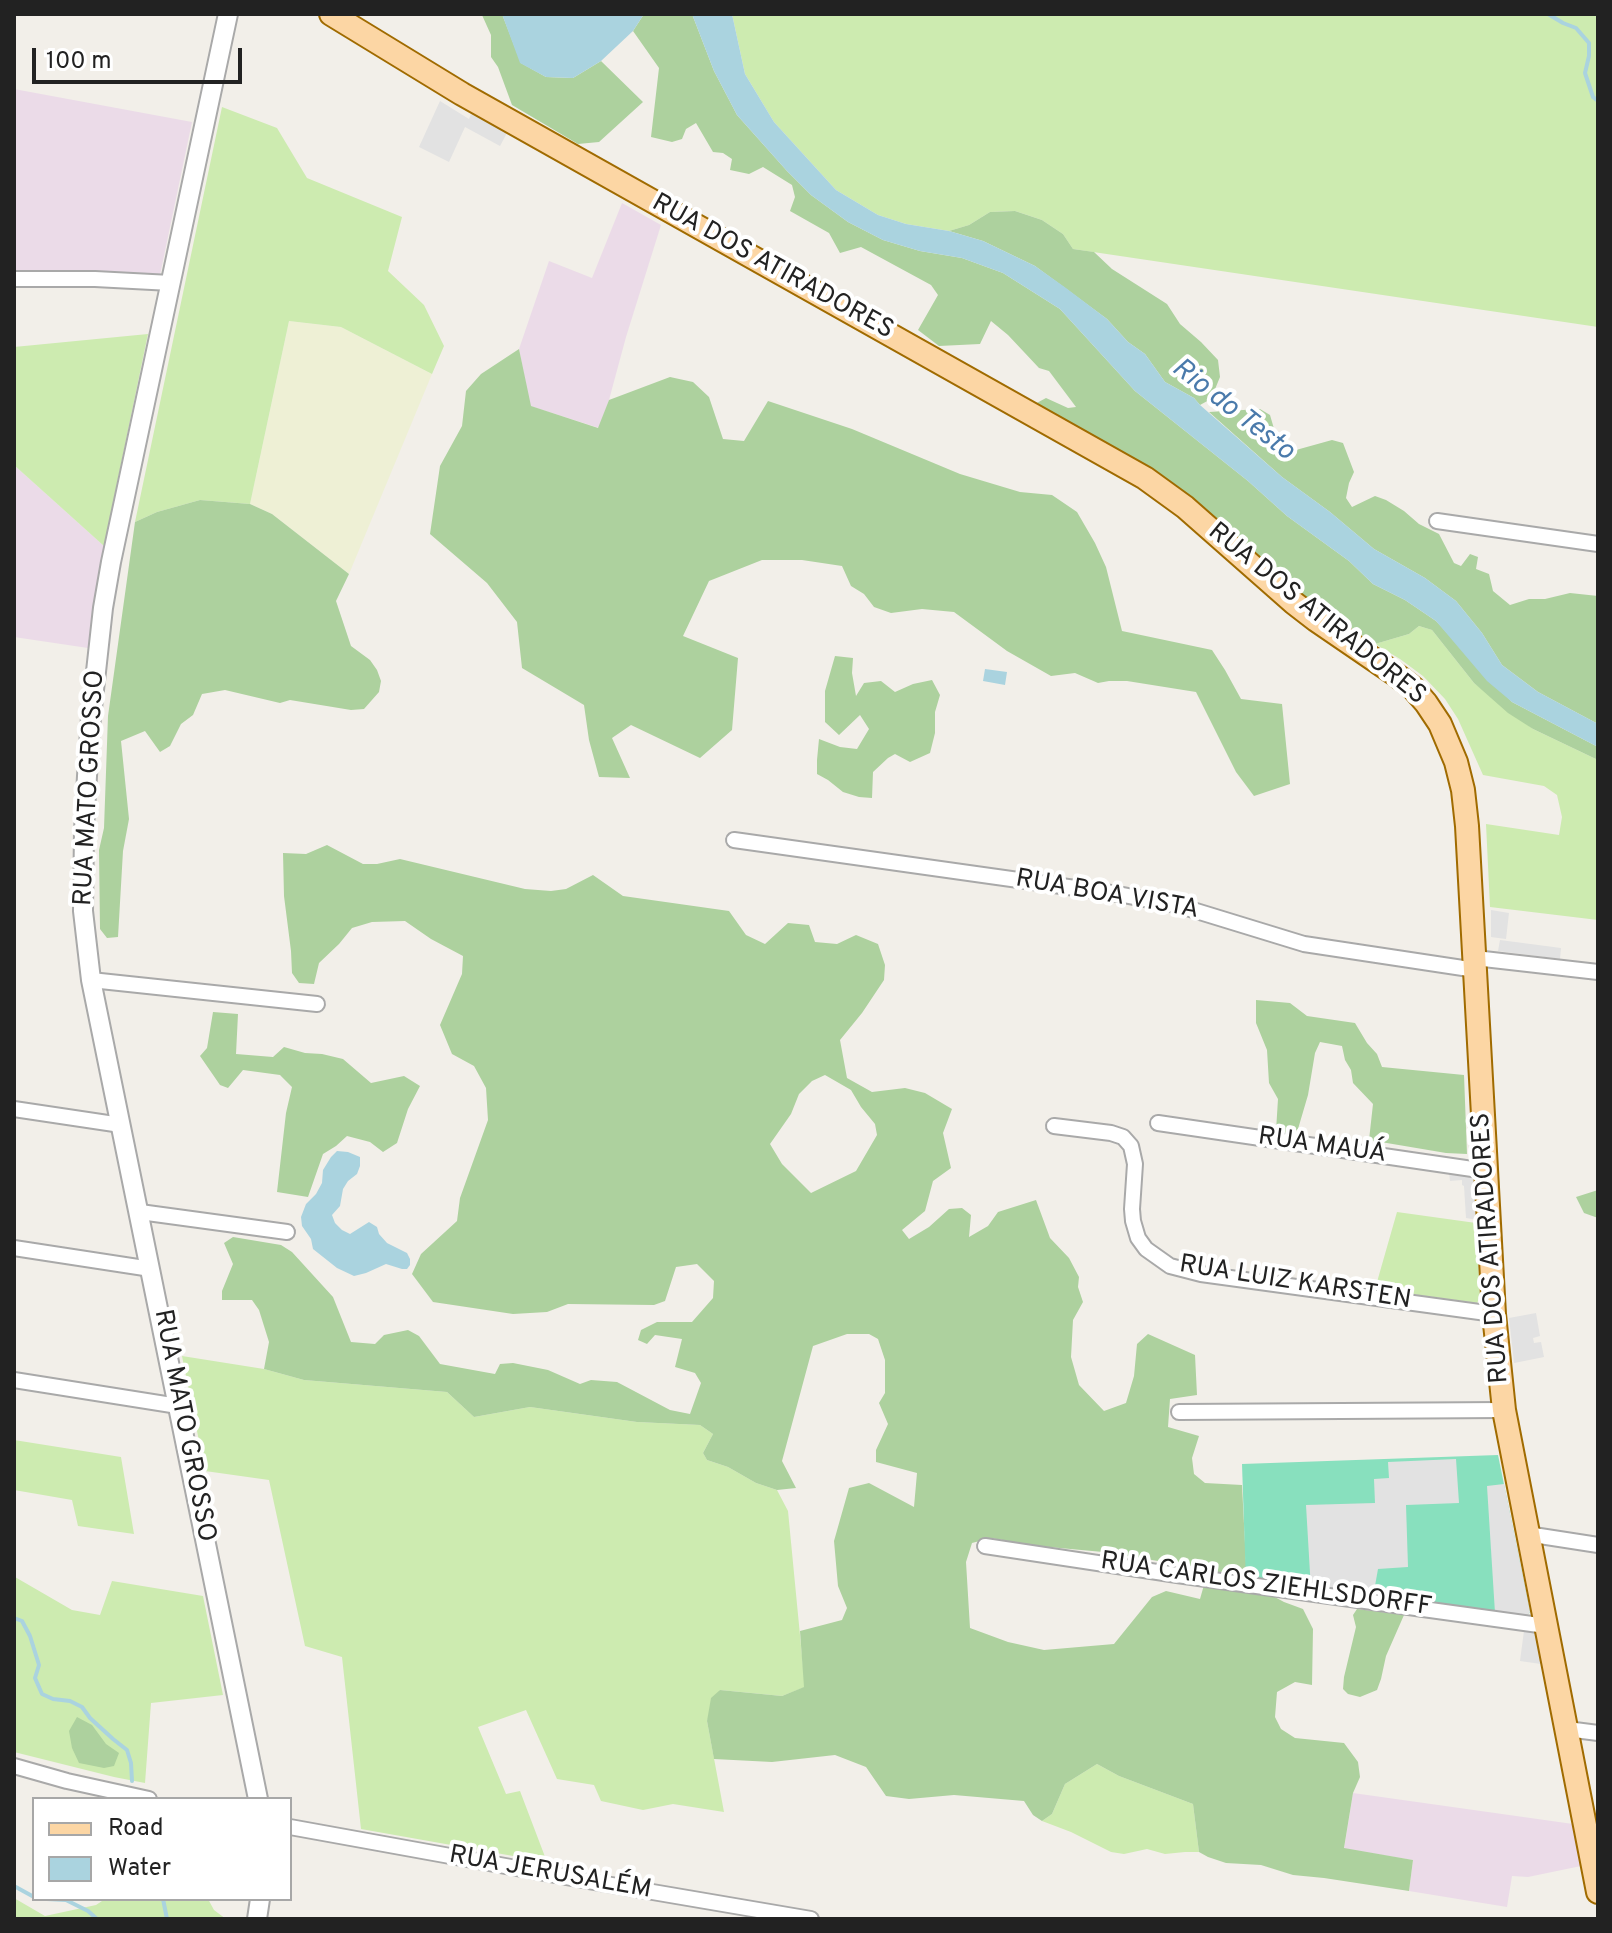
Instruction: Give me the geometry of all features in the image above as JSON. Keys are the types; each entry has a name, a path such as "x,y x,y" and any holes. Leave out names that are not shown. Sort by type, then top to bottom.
{"main road":[{"name":"RUA DOS ATIRADORES","path":"331,14 462,94 1145,478 1185,507 1316,620 1395,674 1426,703 1440,724 1456,762 1463,790 1494,1314 1504,1410 1598,1892"}],"street":[{"name":"RUA MATO GROSSO","path":"228,14 111,562 89,747 83,860 85,934 91,980 258,1797"},
{"path":"14,279 171,283"},
{"path":"1437,521 1598,544"},
{"name":"RUA BOA VISTA","path":"734,840 1118,894 1180,906 1304,944 1475,964 1598,972"},
{"path":"91,980 317,1004"},
{"path":"14,1109 121,1125"},
{"name":"RUA MAUÁ","path":"1158,1123 1486,1171"},
{"name":"RUA LUIZ KARSTEN","path":"1054,1126 1111,1133 1123,1137 1131,1146 1135,1164 1132,1209 1138,1238 1146,1249 1170,1266 1201,1274 1494,1314"},
{"path":"140,1212 287,1232"},
{"path":"14,1248 151,1269"},
{"path":"14,1380 178,1406"},
{"path":"1179,1412 1504,1410"},
{"path":"1527,1534 1598,1545"},
{"name":"RUA CARLOS ZIEHLSDORFF","path":"985,1546 1546,1626"},
{"path":"1567,1729 1598,1733"},
{"path":"14,1766 140,1797"},
{"name":"RUA JERUSALÉM","path":"292,1827 811,1919"}],"shaded area":[{"path":"14,89 192,122 160,275 14,273"},
{"path":"440,101 469,119 471,114 507,133 500,146 465,127 449,162 419,147"},
{"path":"622,203 661,225 599,428 530,406 519,349 549,261 592,278"},
{"path":"14,465 104,546 88,648 14,637"},
{"path":"1491,910 1509,913 1506,939 1491,937"},
{"path":"1500,940 1561,948 1560,959 1498,951"},
{"path":"1449,1172 1476,1176 1478,1220 1466,1218 1462,1180 1450,1181"},
{"path":"1536,1313 1540,1336 1533,1338 1534,1343 1541,1342 1544,1357 1514,1363 1509,1318"},
{"path":"1456,1459 1459,1503 1406,1505 1408,1567 1378,1569 1373,1597 1311,1590 1306,1505 1375,1503 1374,1479 1389,1478 1388,1462"},
{"path":"1504,1484 1530,1612 1526,1617 1495,1613 1487,1486"},
{"path":"1524,1631 1535,1633 1541,1664 1520,1661"},
{"path":"1353,1793 1573,1824 1581,1866 1528,1877 1512,1876 1507,1907 1409,1891 1413,1860 1344,1849"}],"green space":[{"path":"478,14 502,14 521,63 546,77 573,78 601,61 643,102 599,142 578,144 512,105 498,67 491,57 491,35 482,15"},
{"path":"644,14 692,14 714,71 737,115 811,195 848,222 883,240 920,251 962,258 1003,273 1060,309 1135,391 1287,516 1349,561 1373,584 1405,600 1436,621 1512,702 1598,747 1598,760 1533,729 1508,713 1474,683 1432,630 1419,626 1409,634 1375,644 1306,598 1180,491 1033,405 1046,398 1068,408 1076,407 1049,371 1039,368 991,321 980,344 939,346 918,330 938,295 931,285 861,247 840,253 829,233 790,211 795,197 792,185 763,167 749,174 730,170 732,159 723,153 713,152 696,123 686,129 682,139 672,142 651,137 659,68 633,31"},
{"path":"732,14 1598,14 1598,327 1073,249 1063,234 1042,220 1015,211 990,212 969,225 949,231 906,224 878,215 836,190 774,122 745,74"},
{"path":"222,107 277,128 307,178 402,217 388,271 424,305 444,346 432,374 341,327 289,321 250,504 200,500 157,512 135,522"},
{"path":"1015,211 1042,220 1063,234 1073,249 1094,252 1112,269 1167,304 1180,324 1218,360 1220,377 1211,399 1200,405 1194,398 1165,382 1145,354 1128,342 1107,319 1035,266 983,241 949,231 969,225 990,212"},
{"path":"289,321 341,327 432,374 349,574 272,514 250,504"},
{"path":"148,334 104,546 14,465 14,347"},
{"path":"519,349 531,406 598,428 609,400 670,377 693,382 709,397 723,439 744,441 768,401 852,429 960,474 1020,492 1052,495 1077,512 1095,543 1106,567 1122,631 1212,650 1241,699 1282,704 1290,784 1254,796 1236,772 1196,692 1127,681 1098,683 1075,673 1051,676 1007,651 954,612 922,609 891,613 874,607 864,594 851,586 842,566 802,560 762,560 709,581 683,636 738,658 732,730 700,758 631,725 612,738 630,778 599,777 584,705 522,668 517,622 487,583 430,534 440,466 462,426 466,391 481,374"},
{"path":"1260,409 1270,415 1277,439 1296,450 1332,440 1343,443 1354,472 1346,498 1352,507 1375,496 1404,511 1419,524 1439,534 1454,563 1461,566 1470,554 1478,557 1476,569 1489,574 1493,591 1510,605 1570,593 1598,596 1598,724 1538,692 1502,665 1482,633 1456,601 1425,578 1374,549 1282,477 1209,412"},
{"path":"200,500 250,504 272,514 349,574 336,601 351,646 370,660 377,670 381,681 379,692 364,709 351,710 290,700 280,703 225,690 202,694 193,715 181,724 170,746 160,752 145,731 121,741 129,819 123,851 118,937 107,938 100,929 99,850 104,828 108,716 135,522 157,512"},
{"path":"1419,626 1432,630 1474,683 1533,729 1598,760 1598,920 1490,907 1486,824 1559,835 1562,817 1557,795 1544,786 1483,775 1458,719 1445,699 1423,676 1375,644 1409,634"},
{"path":"835,656 853,658 856,696 864,683 881,681 895,692 932,680 940,695 930,753 910,762 895,754 888,758 873,772 872,798 843,792 817,774 819,739 857,749 869,729 860,715 839,735 825,722 825,691"},
{"path":"327,845 363,864 400,859 525,889 551,891 566,889 593,875 623,896 729,911 746,935 765,944 788,923 809,925 815,942 837,944 856,935 878,944 885,965 884,980 840,1040 847,1078 872,1092 905,1088 925,1093 952,1109 943,1133 951,1168 933,1181 925,1211 902,1230 909,1239 949,1209 962,1208 971,1215 969,1237 988,1226 998,1212 1036,1200 1050,1238 1069,1258 1079,1277 1078,1287 1083,1302 1073,1320 1071,1357 1079,1385 1104,1411 1126,1403 1134,1376 1137,1344 1148,1334 1195,1355 1197,1395 1170,1399 1168,1427 1199,1436 1192,1458 1194,1474 1205,1483 1242,1485 1247,1582 1303,1609 1313,1629 1312,1685 1295,1682 1277,1692 1275,1717 1281,1729 1295,1738 1344,1743 1358,1762 1360,1777 1353,1793 1344,1848 1413,1860 1409,1891 1293,1875 1261,1865 1226,1863 1208,1857 1199,1852 1193,1804 1119,1776 1097,1764 1065,1784 1052,1814 1042,1821 1033,1815 1024,1801 954,1795 909,1799 886,1796 866,1767 835,1755 772,1762 714,1759 707,1721 711,1698 720,1690 782,1696 804,1687 800,1631 842,1620 847,1608 838,1586 834,1541 849,1488 869,1483 914,1507 917,1473 876,1462 876,1450 888,1424 879,1403 885,1393 885,1360 878,1339 869,1334 847,1334 813,1346 782,1461 796,1488 777,1490 707,1460 703,1453 713,1434 700,1425 637,1422 530,1407 474,1417 447,1392 304,1380 264,1369 269,1342 259,1310 252,1300 222,1300 222,1291 233,1264 224,1243 233,1237 281,1245 292,1252 333,1297 351,1342 375,1344 384,1335 408,1330 419,1336 440,1364 495,1374 500,1364 513,1363 548,1370 580,1384 591,1380 617,1382 670,1410 690,1414 701,1383 695,1373 675,1367 682,1339 655,1335 647,1344 638,1340 641,1330 657,1322 692,1322 713,1298 714,1281 697,1264 676,1267 665,1301 654,1305 568,1304 547,1312 513,1314 433,1302 412,1274 421,1254 457,1221 460,1198 488,1120 486,1088 474,1066 452,1054 440,1025 462,974 463,956 405,921 372,922 352,928 319,963 314,984 299,983 292,973 283,853 306,854","holes":["825,1075 851,1090 875,1124 877,1135 856,1171 811,1193 782,1164 770,1144 791,1114 799,1094 812,1081","991,1538 1103,1552 1208,1571 1200,1599 1166,1591 1152,1597 1114,1644 1044,1650 1008,1642 970,1628 966,1562 972,1543"]},
{"path":"1256,1000 1290,1003 1307,1016 1355,1023 1377,1054 1382,1067 1464,1075 1467,1154 1369,1140 1373,1104 1353,1083 1342,1046 1320,1042 1298,1129 1292,1134 1276,1131 1278,1099 1269,1083 1267,1050 1256,1023"},
{"path":"213,1012 238,1014 236,1054 273,1057 284,1047 343,1059 371,1083 404,1076 420,1086 408,1109 397,1143 383,1152 370,1142 347,1136 323,1154 308,1197 277,1192 292,1087 280,1075 243,1070 228,1088 220,1085 200,1056 207,1048"},
{"path":"1598,1190 1598,1218 1584,1213 1576,1197"},
{"path":"1397,1212 1476,1223 1480,1297 1477,1303 1375,1289"},
{"path":"182,1356 264,1369 304,1380 447,1392 474,1417 530,1407 637,1422 700,1425 713,1434 703,1453 707,1460 777,1490 788,1511 805,1687 782,1696 720,1690 707,1721 724,1812 673,1804 643,1810 601,1801 594,1785 557,1779 526,1710 478,1727 506,1794 520,1791 547,1862 361,1829 342,1657 305,1646 269,1480 205,1471"},
{"path":"14,1440 121,1457 134,1534 78,1526 72,1500 14,1490"},
{"path":"1498,1455 1530,1612 1526,1617 1246,1583 1242,1464"},
{"path":"14,1575 72,1610 100,1615 112,1581 203,1596 223,1695 151,1703 145,1783 14,1752"},
{"path":"1357,1609 1404,1615 1386,1656 1377,1690 1360,1697 1343,1689 1356,1627 1353,1615"},
{"path":"77,1717 92,1725 106,1744 119,1753 114,1766 104,1768 79,1763 69,1731"},
{"path":"1097,1764 1119,1776 1193,1804 1199,1852 1165,1854 1147,1849 1124,1854 1111,1852 1042,1821 1052,1814 1065,1784"},
{"path":"14,1898 45,1916 102,1901 209,1901 214,1910 226,1919 14,1919"}],"water":[{"path":"502,14 644,14 633,31 601,61 573,78 546,77 520,63"},
{"path":"692,14 732,14 745,74 774,122 836,190 878,215 983,241 1035,266 1066,288 1107,319 1128,342 1145,354 1165,382 1194,398 1282,477 1374,549 1425,578 1456,601 1482,633 1502,665 1538,692 1598,724 1598,747 1512,702 1487,681 1436,621 1405,600 1373,584 1349,561 1287,516 1135,391 1060,309 1003,273 962,258 920,251 883,240 848,222 811,195 737,115 714,71"},
{"path":"985,669 1007,672 1005,685 983,681"},
{"path":"337,1151 360,1157 360,1166 343,1189 340,1206 332,1215 335,1223 350,1234 369,1222 377,1227 387,1243 407,1253 410,1265 407,1269 386,1264 354,1276 337,1268 313,1249 301,1217 306,1204 322,1183 323,1170"}],"waterway":[{"path":"1548,14 1576,28 1589,43 1585,73 1593,97 1598,101"},
{"path":"14,1618 22,1621 30,1636 39,1665 35,1678 42,1694 82,1707 90,1718 127,1750 132,1781"},
{"path":"14,1886 32,1896"},
{"path":"68,1901 97,1919"},
{"path":"163,1901 167,1919"}],"water label":[{"name":"Rio do Testo","path":"1232,411"}]}
